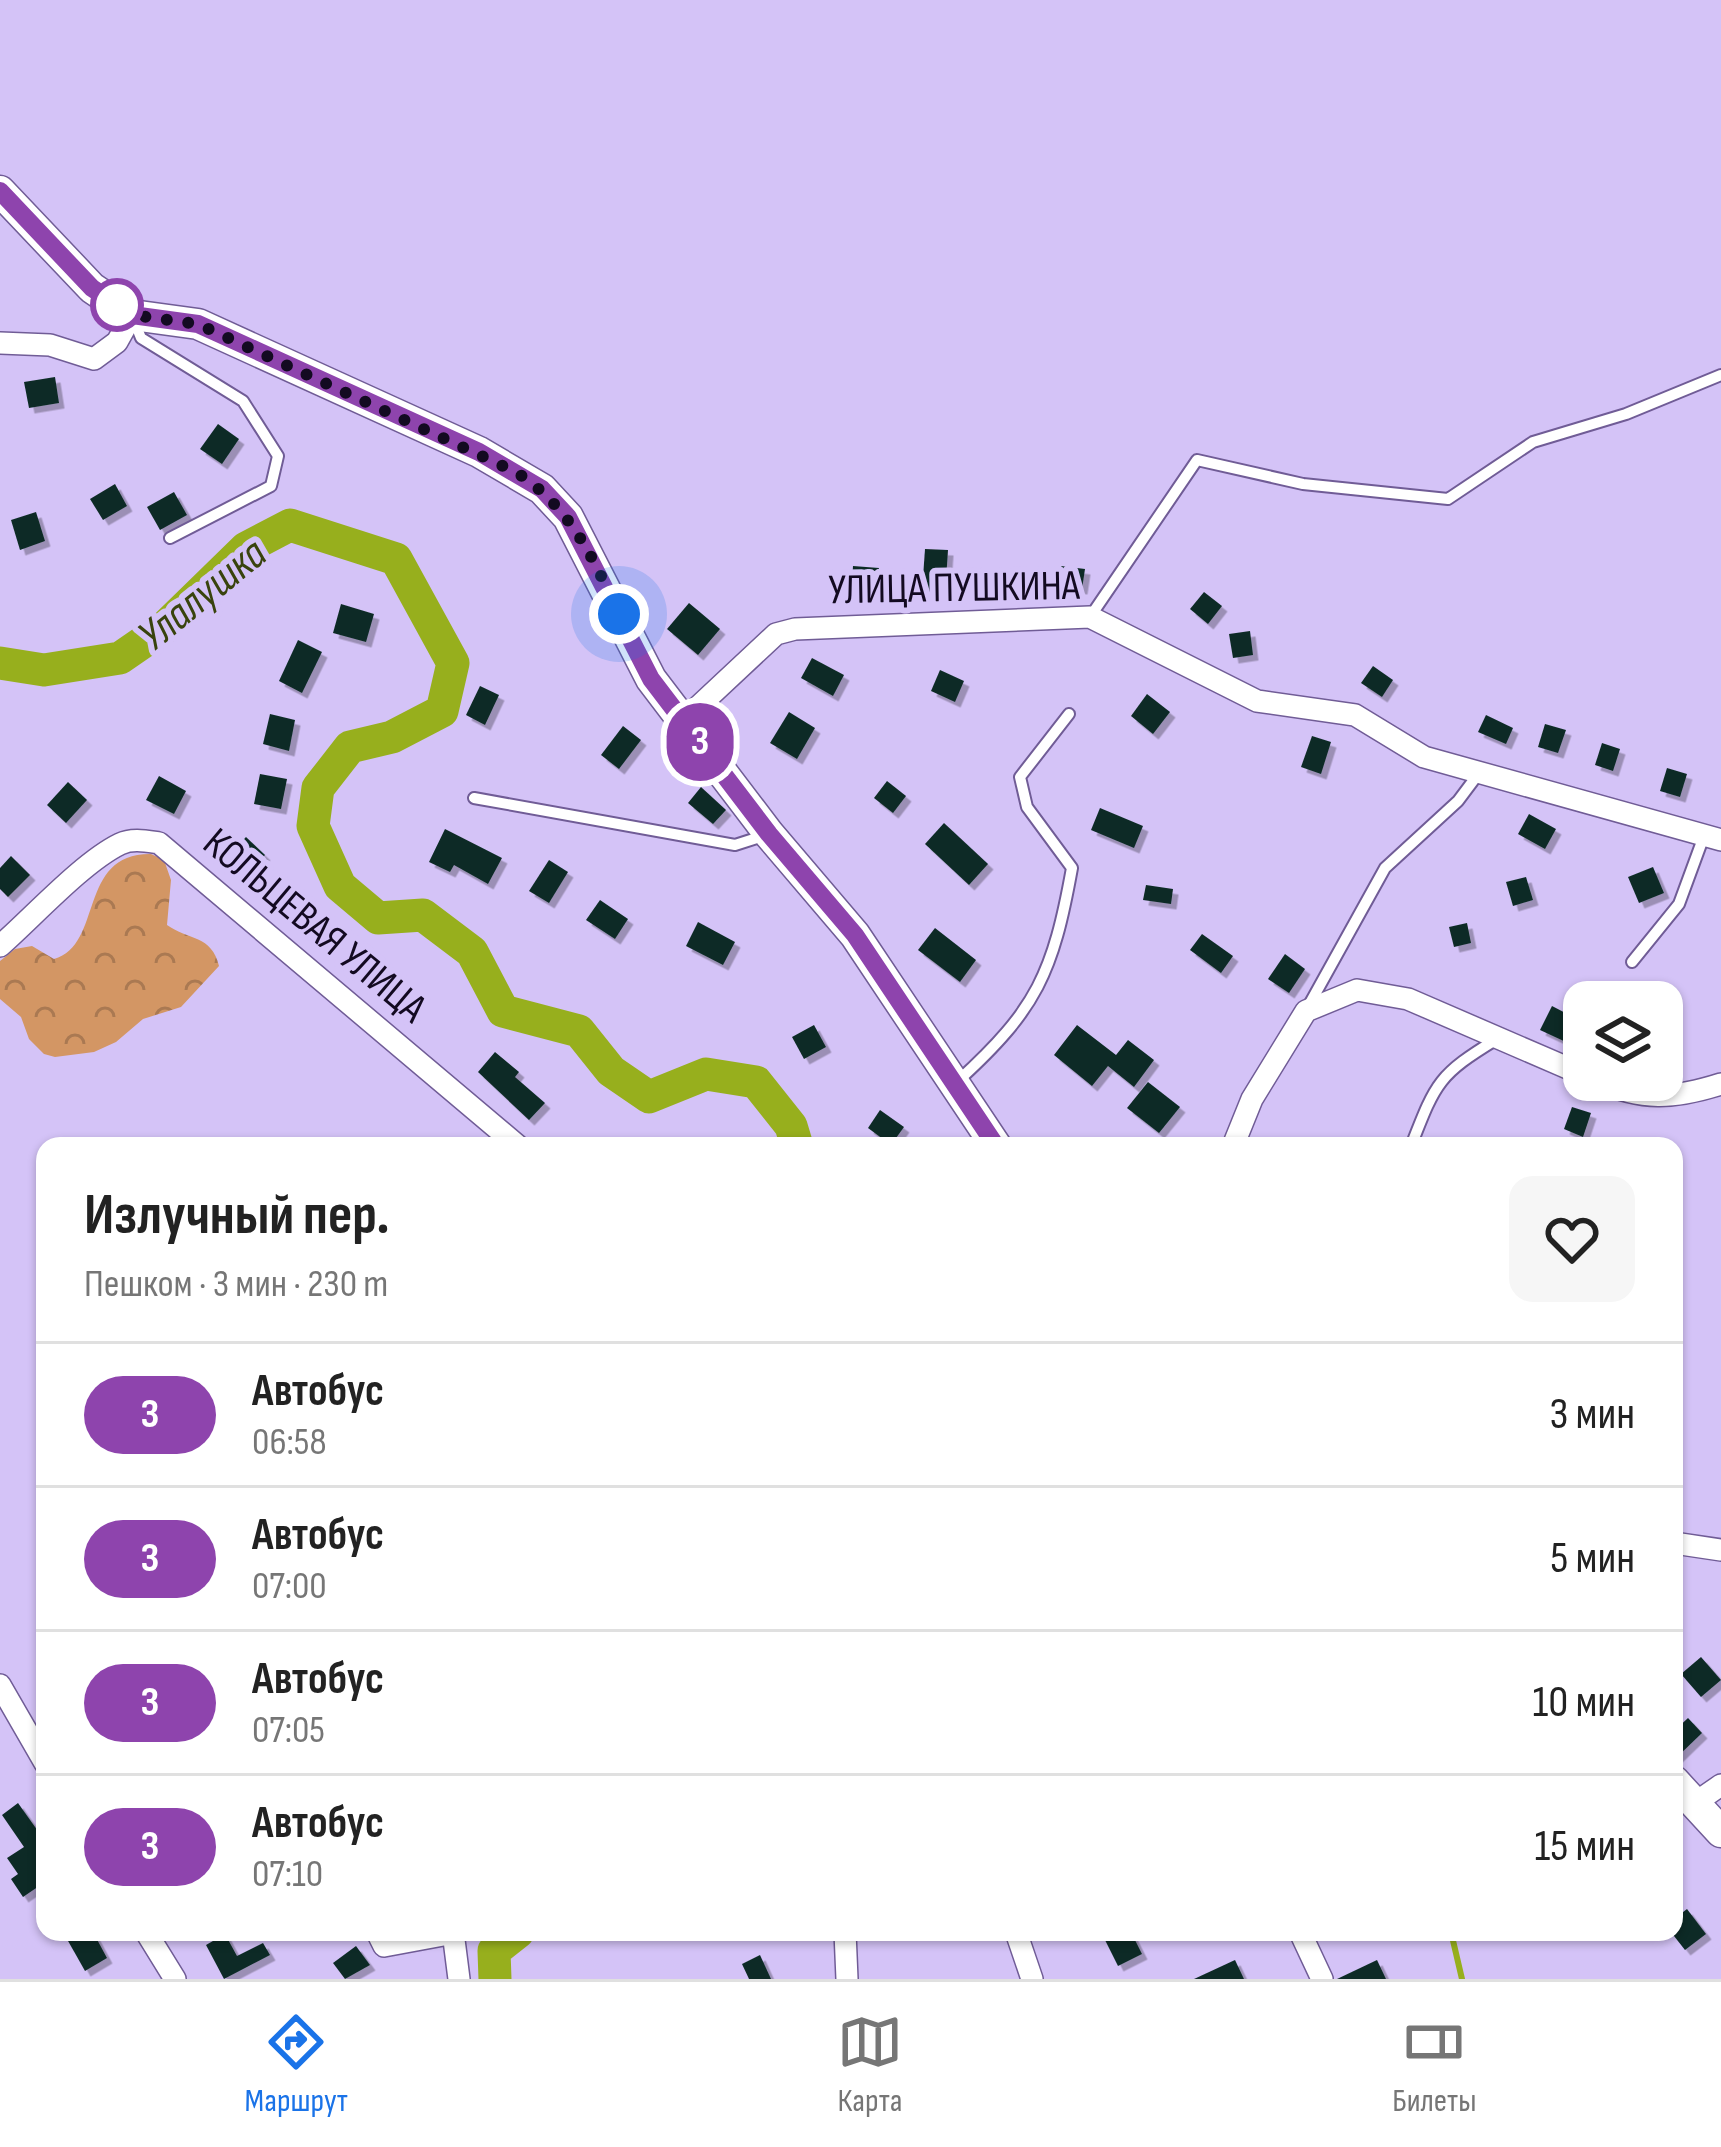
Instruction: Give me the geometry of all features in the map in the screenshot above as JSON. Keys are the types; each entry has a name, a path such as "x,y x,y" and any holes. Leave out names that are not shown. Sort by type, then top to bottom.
{"street":[{"path":"0,191 92,288 132,315 198,324 479,452 542,489 568,517 643,664 769,834 855,935 990,1137"},
{"path":"0,343 50,345 94,359 117,341 132,315"},
{"name":"УЛИЦА ПУШКИНА","path":"684,720 776,634 795,628 1090,617 1257,701 1355,715 1424,757 1712,838"},
{"name":"КОЛЬЦЕВАЯ УЛИЦА","path":"0,946 121,844 136,840 159,843 507,1137"},
{"path":"1237,1137 1252,1099 1306,1010 1357,990 1408,999 1563,1066"},
{"path":"1683,1096 1721,1084"},
{"path":"1683,1545 1721,1550"},
{"path":"0,1685 36,1747"},
{"path":"1684,1792 1721,1785"},
{"path":"1684,1792 1721,1832"},
{"path":"152,1941 175,1979"},
{"path":"382,1941 384,1946 409,1941"},
{"path":"454,1941 459,1979"},
{"path":"845,1941 847,1979"},
{"path":"1019,1941 1032,1979"},
{"path":"1304,1941 1322,1979"}],"lane":[{"path":"132,315 141,338 243,401 278,456 271,486 170,538"},
{"path":"1090,617 1197,460 1303,484 1448,499 1533,442 1626,414 1721,374"},
{"path":"955,1084 999,1044 1035,997 1060,934 1072,868 1027,807 1019,777 1070,714"},
{"path":"1306,1010 1385,868 1458,801 1479,772"},
{"path":"474,798 735,844 769,834"},
{"path":"1632,962 1679,904 1712,838"},
{"path":"1415,1137 1429,1100 1449,1068 1497,1039"}],"green space":[{"path":"151,854 164,860 171,880 167,925 205,943 219,966 181,1007 143,1019 116,1042 94,1052 44,1054 29,1039 21,1017 0,999 0,961 15,949 32,946 54,959 69,950 80,937 101,883 112,868 128,858"}],"building":[{"path":"55,377 59,403 29,408 24,382"},
{"path":"218,424 239,439 222,464 200,449"},
{"path":"115,484 127,506 103,520 90,499"},
{"path":"174,492 187,515 160,530 147,507"},
{"path":"36,512 45,541 20,550 11,520"},
{"path":"925,549 948,550 945,594 922,592"},
{"path":"853,566 879,568 878,583 852,581"},
{"path":"1061,566 1085,569 1082,589 1058,586"},
{"path":"1016,572 1019,596 998,598 996,574"},
{"path":"1204,592 1222,606 1208,624 1190,609"},
{"path":"689,603 720,629 698,655 667,629"},
{"path":"341,604 374,614 366,642 333,633"},
{"path":"1250,631 1253,655 1233,658 1229,634"},
{"path":"298,640 322,652 302,693 279,681"},
{"path":"812,658 844,675 833,696 801,678"},
{"path":"1373,666 1393,680 1382,697 1361,683"},
{"path":"940,670 964,681 955,702 931,691"},
{"path":"480,686 499,695 485,725 466,715"},
{"path":"1147,694 1170,712 1153,734 1131,716"},
{"path":"789,712 815,728 797,759 770,743"},
{"path":"270,714 295,720 289,751 263,744"},
{"path":"1486,715 1513,728 1506,744 1478,732"},
{"path":"1545,724 1566,730 1558,753 1538,747"},
{"path":"623,726 641,740 619,769 601,755"},
{"path":"1312,736 1331,742 1321,774 1301,767"},
{"path":"1602,743 1620,749 1613,771 1595,765"},
{"path":"1667,768 1687,774 1680,797 1660,791"},
{"path":"260,774 287,779 281,809 254,804"},
{"path":"159,776 186,791 174,814 146,800"},
{"path":"887,781 906,796 893,813 874,798"},
{"path":"68,782 87,800 66,823 47,805"},
{"path":"701,787 726,810 713,824 688,803"},
{"path":"1100,808 1143,826 1134,848 1091,830"},
{"path":"1529,814 1556,829 1545,849 1518,834"},
{"path":"944,823 988,864 969,885 925,844"},
{"path":"445,829 502,858 488,884 454,865 450,872 429,862"},
{"path":"246,837 265,855 244,878 225,860"},
{"path":"11,856 30,875 8,897 0,889 0,868"},
{"path":"549,860 568,872 549,903 529,891"},
{"path":"1653,867 1664,893 1639,903 1628,877"},
{"path":"1526,877 1533,900 1513,906 1506,882"},
{"path":"1146,885 1173,889 1171,904 1143,900"},
{"path":"600,900 628,919 615,939 586,920"},
{"path":"315,909 336,927 321,945 300,927"},
{"path":"698,922 735,942 723,965 686,946"},
{"path":"1467,923 1471,943 1454,947 1449,927"},
{"path":"935,928 976,960 960,982 918,950"},
{"path":"1202,934 1233,956 1221,973 1190,950"},
{"path":"1285,954 1305,969 1289,993 1268,979"},
{"path":"1552,1006 1563,1012 1563,1041 1540,1030"},
{"path":"814,1025 826,1047 804,1059 792,1037"},
{"path":"1077,1025 1116,1055 1128,1040 1154,1060 1134,1087 1108,1066 1092,1086 1054,1055"},
{"path":"495,1052 545,1103 529,1120 478,1072"},
{"path":"1148,1082 1180,1107 1159,1133 1127,1108"},
{"path":"1572,1107 1591,1113 1583,1137 1564,1129"},
{"path":"880,1110 904,1127 897,1137 880,1137 868,1128"},
{"path":"1701,1657 1721,1680 1701,1697 1683,1672"},
{"path":"1688,1718 1702,1733 1683,1751 1683,1723"},
{"path":"18,1803 36,1828 36,1888 23,1897 11,1879 18,1874 7,1858 24,1847 2,1815"},
{"path":"1687,1909 1706,1934 1685,1950 1678,1941 1683,1941"},
{"path":"68,1941 98,1941 107,1958 85,1971"},
{"path":"229,1941 237,1956 263,1943 270,1955 224,1979 206,1945"},
{"path":"1106,1941 1136,1941 1142,1954 1118,1966"},
{"path":"356,1946 370,1965 345,1979 333,1963"},
{"path":"760,1955 771,1979 749,1979 742,1964"},
{"path":"1235,1960 1244,1979 1194,1979"},
{"path":"1377,1960 1386,1979 1337,1979"}],"waterway":[{"name":"Улалушка","path":"0,663 44,670 120,658 165,627 246,548 290,525 396,559 453,663 442,711 392,737 350,747 318,788 313,826 340,886 378,918 423,915 472,952 503,1011 579,1031 611,1071 649,1097 706,1074 756,1082 794,1137"},
{"name":"Улалушка","path":"495,1979 494,1951 507,1941"},
{"path":"1453,1941 1462,1979"}],"bus line":[{"name":"3","path":"0,191 76,273 132,315 198,324 479,452 542,489 568,517 651,679 769,834 855,935 990,1137"}],"route":[{"path":"117,305 112,302 132,315 152,320 198,324 516,472 542,489 568,517 619,614"}]}
